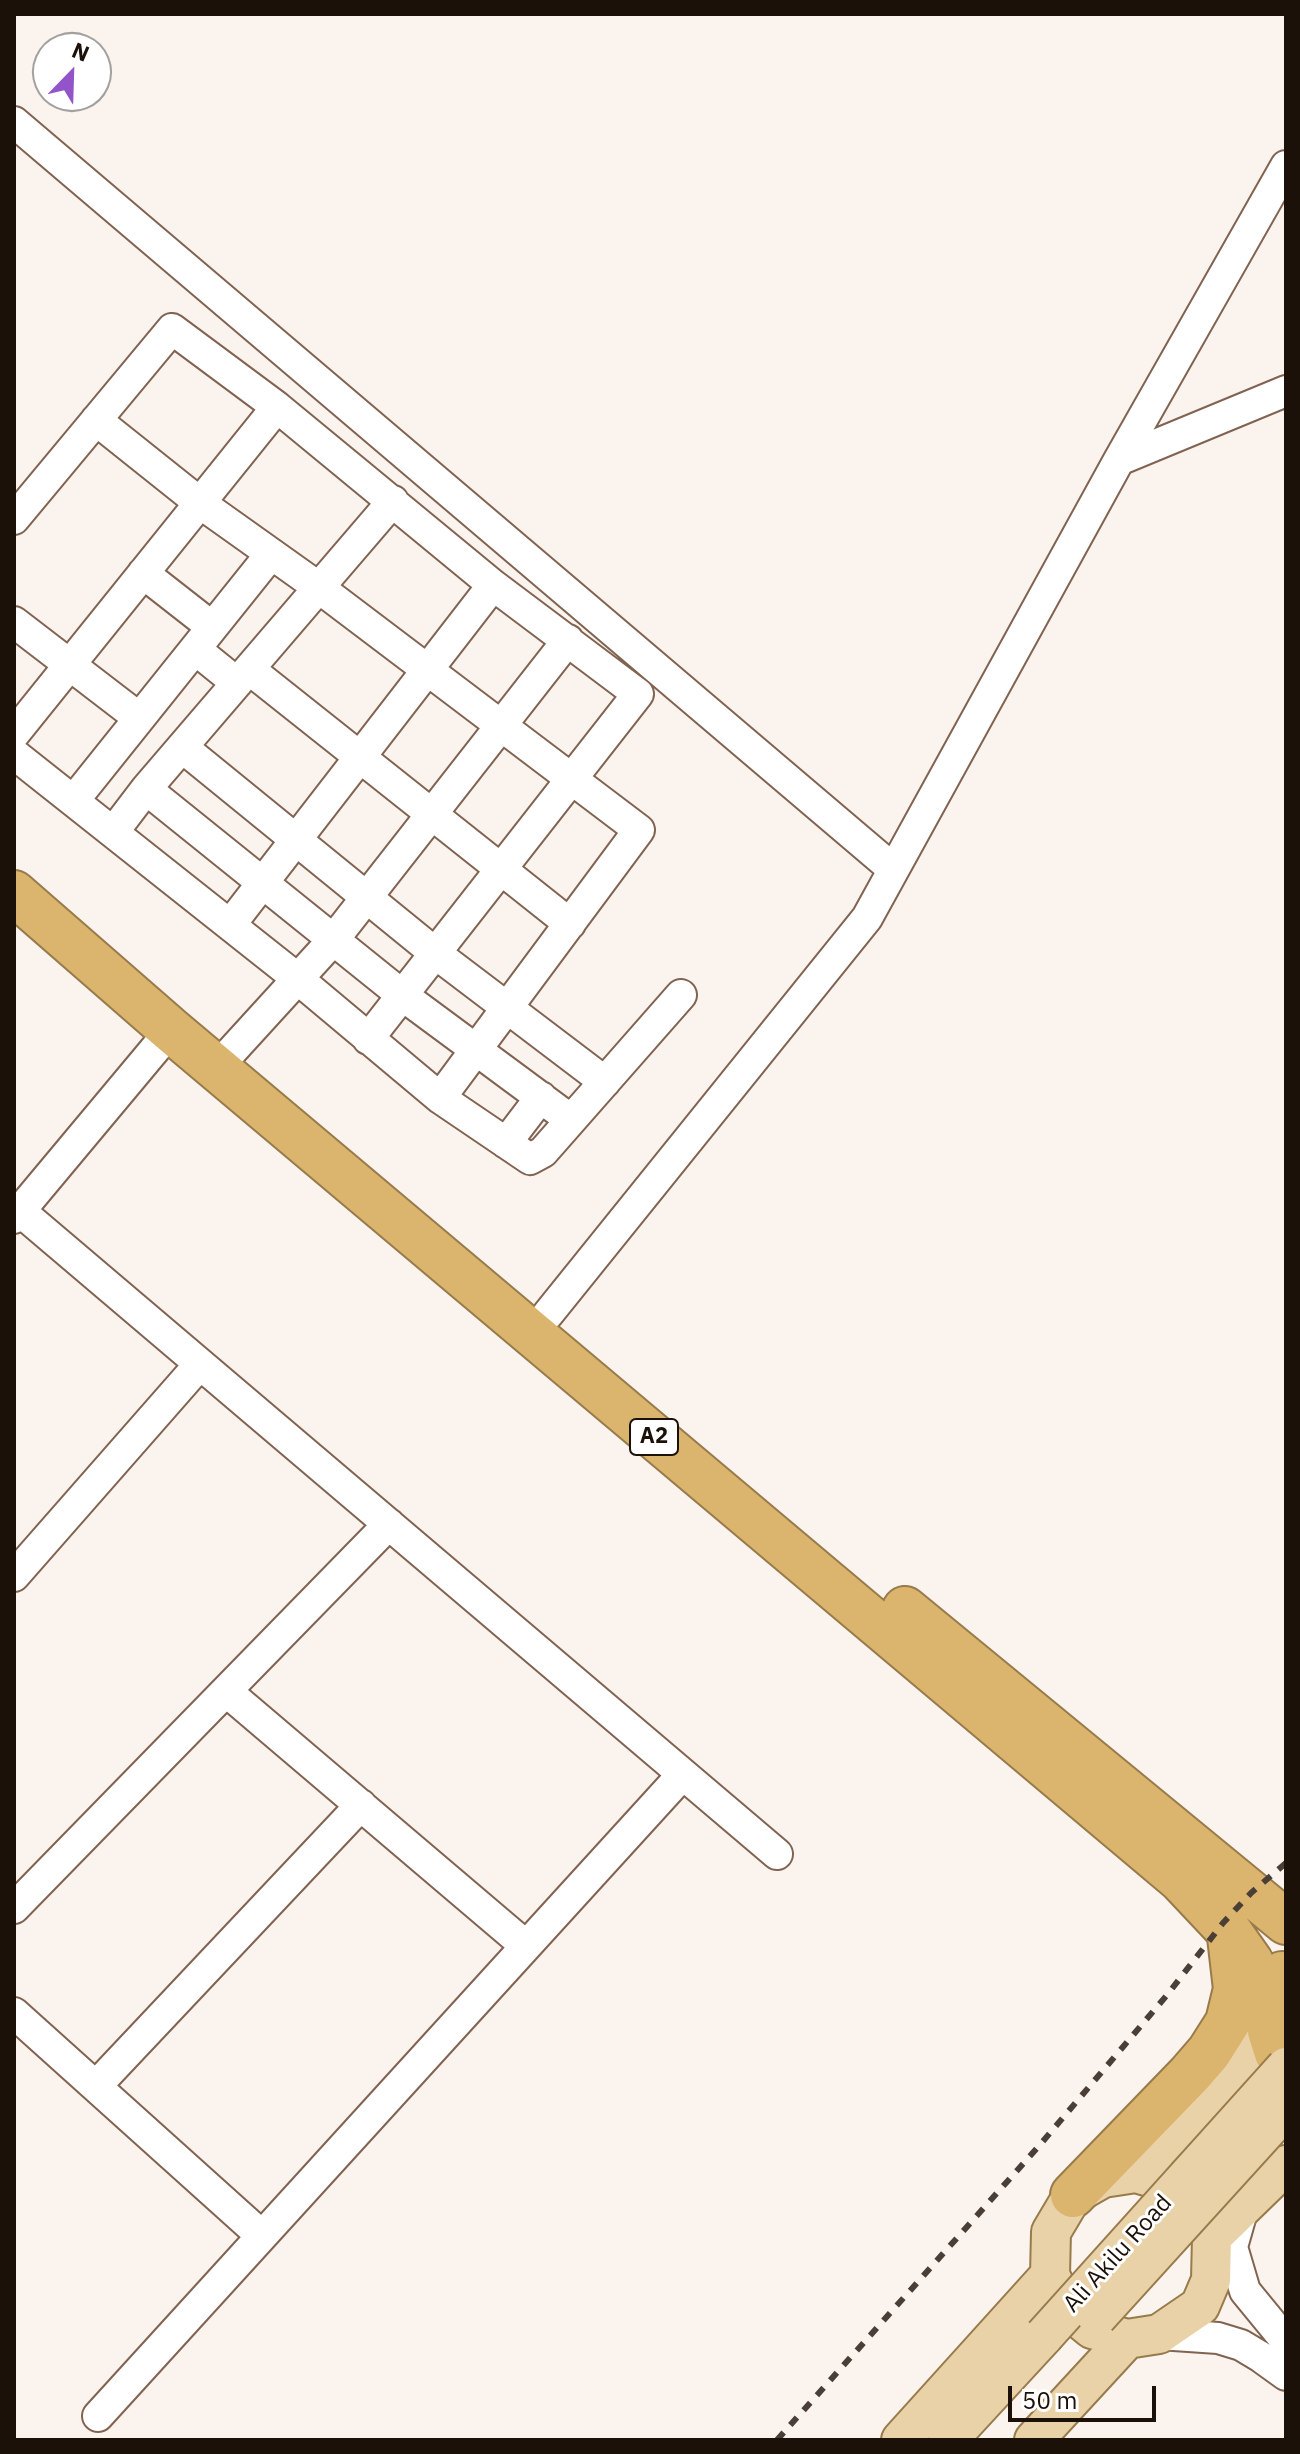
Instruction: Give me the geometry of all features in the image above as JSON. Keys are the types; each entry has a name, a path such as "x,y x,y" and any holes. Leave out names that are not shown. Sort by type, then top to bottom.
{"highway":[{"name":"A2","path":"14,874 548,1314 1264,1912"},
{"name":"A2","path":"14,893 171,1030 1181,1880 1264,1912"},
{"name":"A2","path":"1264,1912 1250,1961 1280,2027"},
{"path":"1073,2195 1209,2052 1228,2022 1236,1989 1264,1912"}],"main road":[{"path":"1136,2173 1280,2027"},
{"name":"Ali Akilu Road","path":"984,2440 1280,2027"},
{"name":"Ali Akilu Road","path":"948,2440 1055,2344 1286,2109"},
{"path":"1212,2237 1286,2165"},
{"path":"1034,2440 1143,2336 1200,2306 1211,2280 1212,2237 1197,2205 1170,2183 1136,2173 1103,2178 1073,2195 1051,2232 1050,2275 1065,2307 1092,2329 1143,2336"},
{"path":"901,2440 1050,2275"}],"street":[{"path":"14,122 893,869"},
{"path":"548,1314 867,918 1119,460 1286,166"},
{"path":"14,519 172,329 277,407 493,585 638,694 368,1039"},
{"path":"1119,460 1286,391"},
{"path":"14,734 277,407"},
{"path":"96,420 200,503 318,587 639,830 440,1098"},
{"path":"114,831 146,789 393,501"},
{"path":"74,800 271,554"},
{"path":"143,573 243,676 359,758 570,924"},
{"path":"230,925 493,585"},
{"path":"14,622 139,718"},
{"path":"230,1053 334,939 568,640"},
{"path":"182,747 435,953 605,1082"},
{"path":"14,754 298,979 440,1098 530,1159 537,1157 681,995"},
{"path":"146,789 402,995 571,1120"},
{"path":"171,1030 17,1214 200,1364 777,1854"},
{"path":"506,1143 541,1097"},
{"path":"14,1576 200,1364"},
{"path":"14,1908 389,1524"},
{"path":"226,1691 526,1946"},
{"path":"98,2416 683,1774"},
{"path":"96,2086 361,1805"},
{"path":"14,2013 262,2236"},
{"path":"1243,2208 1232,2247 1245,2291 1286,2342"},
{"path":"1211,2280 1286,2342"},
{"path":"1143,2336 1218,2338 1241,2345 1286,2375"}],"railway":[{"path":"777,2440 1038,2147 1167,1995 1223,1923 1251,1893 1286,1863"}]}
